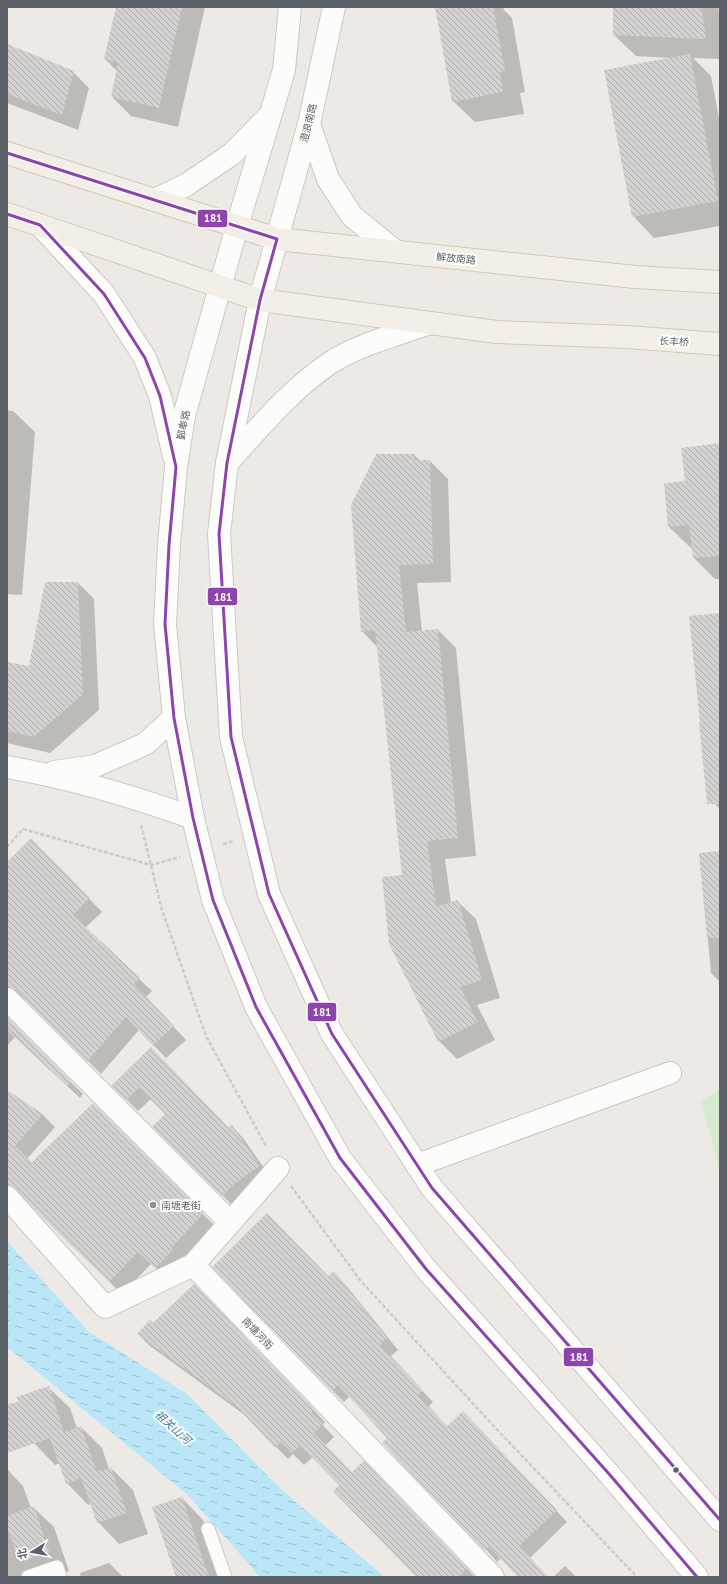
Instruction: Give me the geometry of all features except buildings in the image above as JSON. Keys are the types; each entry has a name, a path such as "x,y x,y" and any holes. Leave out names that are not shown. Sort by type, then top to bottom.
{"main road":[{"path":"237,226 284,70 290,7"},
{"name":"澄浪南路","path":"277,239 309,124 334,7"},
{"path":"155,200 186,185 232,154 271,114"},
{"path":"309,124 328,178 352,216 395,251"},
{"path":"7,153 277,239 260,300 227,463 219,534 231,737 268,894 332,1034 437,1194 720,1520"},
{"path":"7,214 260,300"},
{"path":"40,225 104,294 145,358 160,396 176,467"},
{"name":"鄞奉路","path":"237,226 184,416 176,467 169,545 165,624 174,718 193,818 213,900 256,1007 340,1158 426,1270 610,1475 697,1577"},
{"name":"解放南路","path":"277,239 635,277 720,282"},
{"name":"长丰桥","path":"260,300 497,332 628,337 720,344"},
{"path":"227,463 287,398 331,363 359,349 430,323"},
{"path":"45,773 95,766 113,759 146,744 174,718"},
{"path":"7,766 45,773 135,798 193,818"},
{"path":"7,999 230,1222"},
{"path":"417,1165 670,1073"},
{"path":"7,1197 105,1307 193,1265 278,1168"},
{"name":"南塘河街","path":"193,1265 493,1577"}],"lane":[{"path":"208,1529 225,1577"},
{"path":"28,1577 57,1567 60,1577"}],"path":[{"path":"135,798 162,910 206,1036 278,1168 360,1280 492,1424 637,1577"},
{"path":"7,847 23,829 151,865"}],"green space":[{"path":"720,1089 720,1170 701,1101"}],"water":[{"name":"祖关山河","path":"7,1241 88,1331 187,1394 282,1490 385,1577 260,1577 188,1495 7,1347"}],"transit line":[{"name":"181","path":"7,153 277,239 260,300 227,463 219,534 231,737 269,894 332,1034 432,1188 720,1520"},
{"name":"181","path":"7,214 40,225 104,294 145,358 160,396 176,467 169,545 165,624 174,718 193,818 213,900 256,1007 340,1158 426,1269 610,1475 697,1577"}],"place":[{"name":"南塘老街","path":"153,1205"}]}
